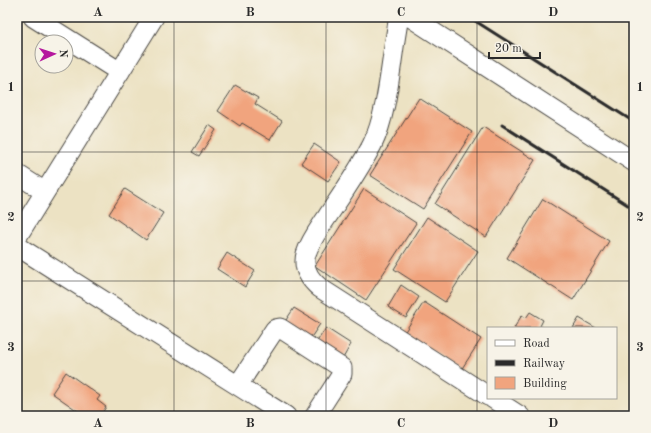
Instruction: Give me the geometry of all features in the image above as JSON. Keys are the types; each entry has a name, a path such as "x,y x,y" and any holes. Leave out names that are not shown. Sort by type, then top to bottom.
{"lane":[{"path":"33,17 120,72"},
{"path":"17,237 154,17"},
{"path":"399,17 387,90 373,143 360,167 312,239 305,255 306,270 311,281 320,288 487,395"},
{"path":"410,17 634,162"},
{"path":"17,174 45,192"},
{"path":"17,246 286,416"},
{"path":"238,386 274,329 280,328 342,368 342,374 315,416"},
{"path":"494,399 520,416"}],"building":[{"path":"235,85 258,98 255,104 282,121 270,140 242,123 240,126 218,111"},
{"path":"419,98 472,132 423,209 370,175"},
{"path":"209,125 216,130 199,156 192,152"},
{"path":"483,127 535,160 486,237 435,204"},
{"path":"314,144 341,162 328,181 301,163"},
{"path":"125,189 163,213 146,240 109,214"},
{"path":"364,189 416,223 366,300 315,266"},
{"path":"543,199 609,241 573,300 507,258"},
{"path":"427,217 478,251 445,302 394,269"},
{"path":"227,253 255,271 245,287 217,269"},
{"path":"401,285 419,297 406,318 388,307"},
{"path":"424,302 481,339 461,370 404,333"},
{"path":"294,308 320,324 310,339 284,323"},
{"path":"530,312 543,320 540,326 542,327 515,327 522,315 526,318"},
{"path":"579,318 594,327 574,327"},
{"path":"326,328 351,344 342,360 316,343"},
{"path":"66,372 100,396 97,400 106,407 100,416 85,416 52,393"}],"railway":[{"path":"469,17 634,122"},
{"path":"502,125 634,209"}]}
